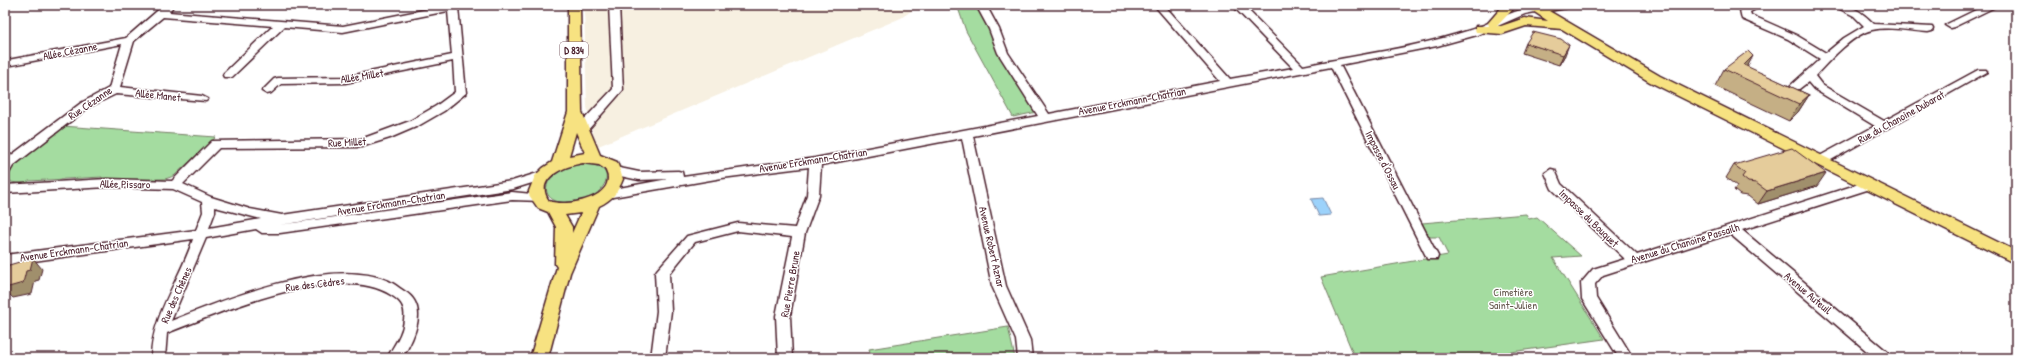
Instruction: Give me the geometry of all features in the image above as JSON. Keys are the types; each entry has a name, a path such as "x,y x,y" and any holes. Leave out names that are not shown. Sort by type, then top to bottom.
{"main road":[{"name":"D 834","path":"559,164 575,112 574,5"},
{"path":"1494,23 1508,8 1506,5"},
{"path":"1533,7 1562,5"},
{"path":"1533,7 1656,79 2016,258"},
{"path":"1482,29 1502,30 1525,22 1553,24 1571,30"},
{"name":"D 834","path":"575,112 594,158"},
{"path":"594,158 608,162 615,171 616,178 614,186 608,194 592,204 566,210 554,209 544,205 538,198 536,191 538,183 544,175 559,164 571,160 594,158"},
{"path":"539,358 562,273 592,204"},
{"path":"554,209 564,227 562,273"}],"street":[{"path":"129,40 161,14 169,5"},
{"path":"582,129 618,90 614,5"},
{"path":"981,5 994,29 1003,53 1033,101 1046,118"},
{"path":"1158,5 1227,83"},
{"path":"1237,5 1301,70"},
{"path":"1759,5 1745,10 1746,17 1792,37 1826,58"},
{"path":"1837,5 1858,14 1871,27"},
{"path":"1950,25 1994,5"},
{"name":"Rue Millet","path":"175,185 216,144 361,142 380,138 447,105 461,93 453,7 343,29 281,24"},
{"name":"Avenue Erckmann-Chatrian","path":"608,194 722,174 815,162 1433,44 1482,29 1533,7"},
{"path":"161,14 281,24"},
{"path":"228,75 281,24"},
{"path":"1795,87 1809,76 1826,58 1859,31 1871,27 1928,29"},
{"name":"Allée Cézanne","path":"12,62 129,40"},
{"name":"Rue Cézanne","path":"5,170 9,163 85,106 114,90 129,40"},
{"name":"Allée Millet","path":"267,90 278,81 345,80 458,57"},
{"name":"Impasse d'Ossau","path":"1334,63 1432,256"},
{"name":"Rue du Chanoine Dubarat","path":"1820,161 1982,72"},
{"path":"1809,76 1818,87 1884,126"},
{"name":"Allée Manet","path":"114,90 202,99"},
{"name":"Avenue Robert Aznar","path":"966,134 999,286 1023,340 1025,358"},
{"name":"Rue Pierre Brune","path":"785,358 783,316 799,233 813,195 815,162"},
{"name":"Avenue Erckmann-Chatrian","path":"615,171 639,176 722,174"},
{"name":"Impasse du Bouquet","path":"1551,173 1556,186 1633,259"},
{"name":"Avenue Erckmann-Chatrian","path":"10,259 237,229 284,219 513,185 544,175"},
{"name":"Allée Pissaro","path":"5,189 107,183 175,185 207,200 249,213 284,219"},
{"name":"Avenue du Chanoine Passailh","path":"1626,358 1589,299 1588,283 1598,272 1633,259 1869,185"},
{"name":"Avenue Erckmann-Chatrian","path":"237,229 280,229 512,196 538,198"},
{"path":"202,234 204,224 209,215 207,200"},
{"path":"658,358 664,311 662,273 691,239 738,227 799,233"},
{"name":"Avenue Auteuil","path":"1732,229 1885,358"},
{"name":"Rue des Chênes","path":"158,358 161,330 202,234"},
{"path":"10,259 10,273"},
{"name":"Rue des Cèdres","path":"161,330 239,300 276,289 312,282 349,279 378,281 398,290 408,301 412,316 408,334 394,358"}],"shaded area":[{"path":"584,5 920,5 901,18 596,147 587,107"}],"green space":[{"path":"957,5 977,5 992,34 998,54 1037,112 1013,117 966,31"},
{"path":"62,126 216,137 174,176 165,179 102,180 102,177 29,181 24,184 11,182 8,177 13,165"},
{"path":"580,164 595,166 604,170 606,177 604,185 597,193 588,199 577,203 564,203 551,198 546,190 549,180 553,175 564,168"},
{"name":"Cimetière Saint-Julien","path":"1526,214 1529,219 1537,217 1581,256 1553,258 1604,339 1468,358 1355,358 1321,277 1448,255 1439,237 1429,237 1422,223"},
{"path":"1008,327 1015,358 872,358 869,349"}],"water":[{"path":"1323,198 1331,215 1319,216 1311,199"}],"building":[{"path":"1533,32 1561,39 1569,45 1563,55 1526,43"},
{"path":"1748,51 1753,56 1744,65 1809,95 1799,104 1724,69"},
{"path":"1792,148 1826,173 1767,191 1756,183 1748,182 1742,177 1745,173 1734,165"},
{"path":"33,258 30,270 26,271 23,283 5,288 9,265"}]}
